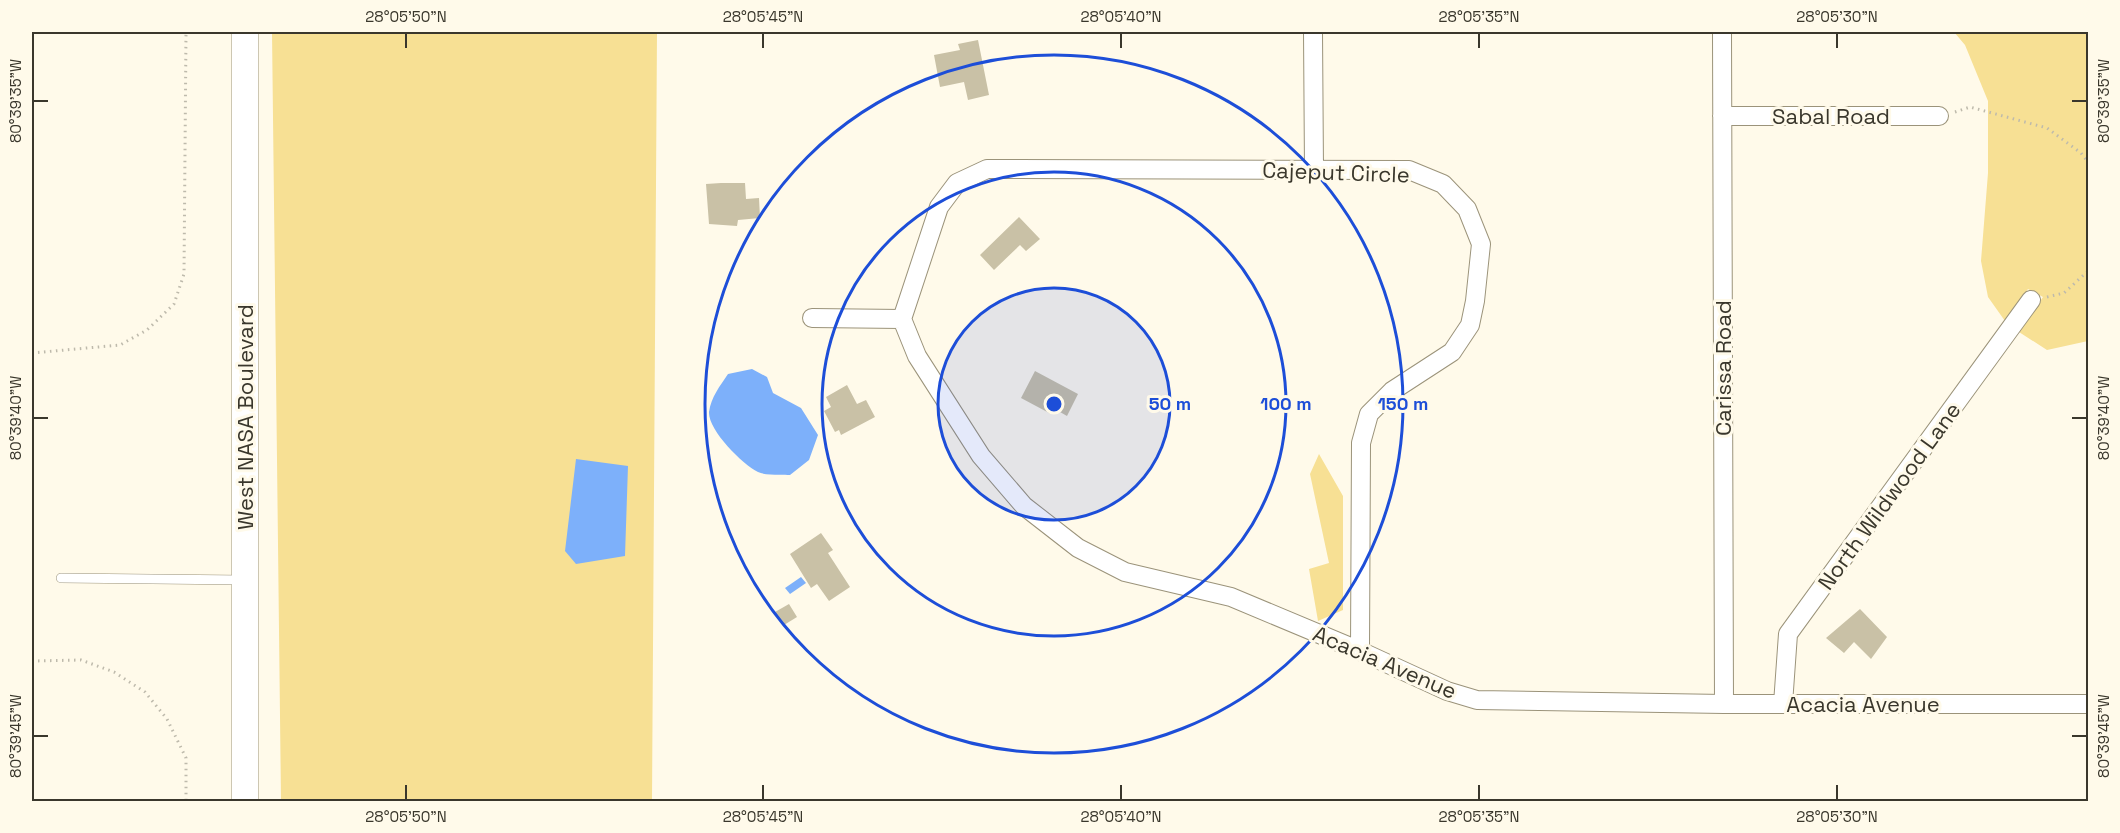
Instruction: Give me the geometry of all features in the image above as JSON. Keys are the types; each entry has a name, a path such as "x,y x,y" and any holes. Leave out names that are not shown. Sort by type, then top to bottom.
{"main road":[{"name":"West NASA Boulevard","path":"245,32 245,801"}],"street":[{"path":"1313,32 1314,170"},
{"name":"Carissa Road","path":"1722,32 1724,704"},
{"name":"Sabal Road","path":"1722,116 1939,116"},
{"name":"Cajeput Circle","path":"902,319 939,207 957,183 987,169 1409,170 1443,184 1467,209 1481,244 1470,325 1452,352 1392,391 1369,414 1361,443 1360,651"},
{"name":"North Wildwood Lane","path":"1783,704 1788,634 2031,300"},
{"path":"812,318 902,319"},
{"name":"Acacia Avenue","path":"902,319 917,356 981,456 1024,506 1077,548 1125,573 1231,597 1360,651 1447,691 1477,700 1724,704 2088,704"}],"lane":[{"path":"61,578 245,580"}],"path":[{"path":"32,353 120,345 147,330 174,304 184,274 186,32"},
{"path":"1939,116 1970,107 2047,128 2081,153 2088,162"},
{"path":"2031,300 2064,293 2088,271"},
{"path":"32,661 81,660 114,672 145,692 167,719 186,758 186,801"}],"shaded area":[{"path":"272,32 657,32 652,801 281,801"},
{"path":"1954,32 2088,32 2088,341 2047,350 2019,332 2043,297 2028,289 2005,321 1988,297 1981,261 1988,173 1988,101 1965,45"},
{"path":"1319,454 1343,496 1343,610 1318,621 1309,569 1329,563 1310,474"}],"water":[{"path":"752,369 767,377 773,393 801,408 818,435 809,460 790,475 765,474 751,468 727,446 710,419 712,401 728,374"},
{"path":"576,459 628,466 625,556 576,564 565,551"},
{"path":"801,577 806,583 790,594 785,588"}],"building":[{"path":"978,40 989,95 968,100 964,82 940,87 934,55 960,50 958,44"},
{"path":"745,183 746,199 759,198 760,218 738,220 737,226 709,224 706,184"},
{"path":"1019,217 1040,239 1026,251 1020,245 994,270 980,255"},
{"path":"1035,371 1078,394 1067,416 1053,408 1051,414 1021,398"},
{"path":"847,385 857,404 866,400 875,417 841,435 839,430 835,432 824,411 831,407 826,397"},
{"path":"821,533 833,550 828,553 850,587 829,601 817,584 811,588 790,554"},
{"path":"789,604 797,617 784,625 775,612"},
{"path":"1860,609 1887,637 1871,659 1854,642 1844,653 1826,638"}]}
